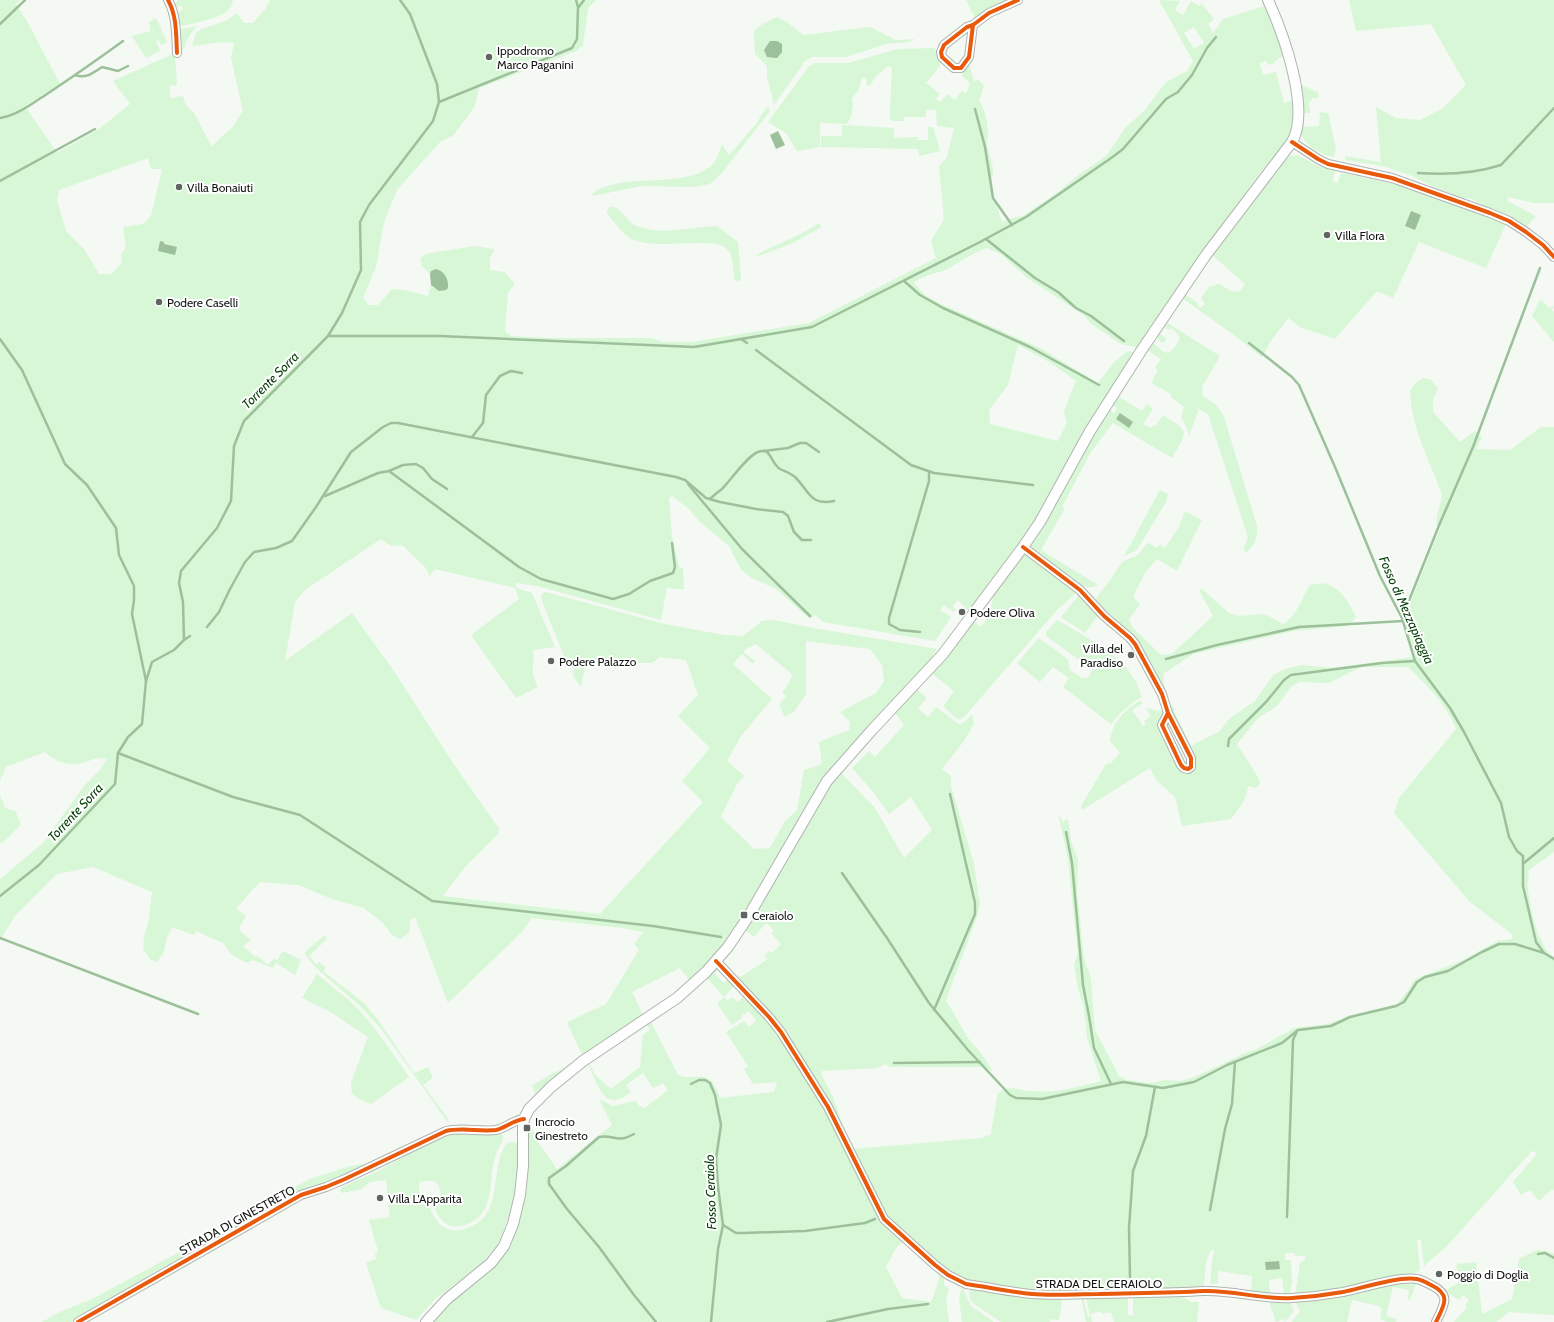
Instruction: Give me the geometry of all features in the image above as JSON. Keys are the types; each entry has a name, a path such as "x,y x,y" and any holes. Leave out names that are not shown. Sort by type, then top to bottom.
{"main road":[{"path":"426,1322 447,1299 491,1263 504,1246 513,1224 520,1195 523,1170 524,1119 528,1111 563,1077 677,998 716,962 748,917 827,781 943,654 1023,547 1044,515 1085,440 1141,351 1210,248 1292,142 1297,130 1299,117 1296,90 1282,37 1268,0"}],"street":[{"path":"168,0 173,12 177,38 177,53"},
{"path":"973,26 970,57 961,68 954,68 942,57 941,52 944,45 967,27 973,26 989,13 1018,0"},
{"path":"1292,142 1318,160 1328,164 1392,178 1509,222 1537,241 1554,257"},
{"path":"1023,547 1080,590 1104,616 1130,638 1162,694 1168,713 1190,758 1191,767 1188,769 1181,765 1162,725 1168,713"},
{"name":"STRADA DEL CERAIOLO","path":"716,962 769,1017 781,1032 828,1107 884,1219 935,1265 956,1280 966,1284 1031,1294 1065,1295 1205,1291 1282,1298 1333,1294 1401,1279 1412,1279 1436,1288 1444,1295 1444,1304 1436,1322"},
{"name":"STRADA DI GINESTRETO","path":"78,1322 301,1195 326,1188 446,1131 495,1130 516,1120 524,1119"}],"shaded area":[{"path":"0,0 20,0 16,4 27,21 60,84 25,106 57,153 99,129 130,104 113,81 175,53 177,85 170,86 170,98 183,96 186,106 194,113 212,147 232,128 243,111 231,58 234,43 223,42 192,46 196,33 202,29 228,20 237,13 244,23 253,23 266,8 270,0 596,0 588,8 583,46 576,51 479,88 475,106 453,136 441,141 397,190 384,222 376,267 363,298 369,305 378,305 392,289 405,290 428,296 431,285 434,288 431,271 430,274 422,266 420,259 425,254 475,246 494,249 490,259 490,270 505,272 515,284 508,293 505,331 511,336 548,338 651,338 663,342 691,342 809,323 936,258 931,241 944,219 939,166 947,157 954,128 937,126 936,110 926,110 926,117 904,117 904,121 893,121 890,118 892,68 888,66 875,77 870,86 867,85 866,79 862,77 859,89 852,99 853,106 851,117 847,124 820,123 820,147 797,151 786,133 768,122 809,66 815,63 848,63 898,49 935,48 937,59 942,63 926,83 940,94 936,99 940,102 947,94 955,100 962,91 966,94 970,84 962,75 963,70 969,64 974,81 979,80 984,86 979,101 987,121 987,144 993,169 992,179 989,183 1002,222 1023,216 1057,193 1076,177 1107,155 1125,128 1144,111 1166,82 1187,71 1193,61 1159,0 1180,1 1175,10 1183,15 1191,1 1200,6 1201,3 1214,19 1208,24 1213,33 1223,19 1264,6 1276,31 1283,57 1274,61 1275,63 1268,65 1266,61 1260,63 1263,75 1276,72 1284,103 1294,99 1293,123 1286,142 1259,174 1140,348 1121,344 1090,323 1085,316 1026,277 1001,254 987,248 945,270 925,276 914,283 926,296 1042,349 1098,383 1115,361 1128,351 1136,353 1110,389 1038,520 969,612 958,600 953,606 956,610 954,612 944,605 940,610 951,617 935,641 823,622 815,615 810,619 776,589 752,578 741,570 729,546 699,521 689,509 672,496 669,498 672,537 679,567 683,568 684,589 672,589 667,587 661,620 537,586 516,583 516,588 532,593 555,647 533,650 533,673 538,687 516,698 471,635 519,599 515,588 435,569 430,576 425,567 402,545 391,546 381,539 305,590 295,602 285,661 352,613 392,668 451,760 499,829 498,834 465,867 443,896 600,914 703,802 682,781 710,748 678,716 698,695 686,660 660,657 652,663 586,663 581,687 573,675 574,667 565,659 543,604 541,596 543,593 546,592 664,624 725,635 743,636 762,621 773,620 937,649 933,655 934,657 859,737 821,782 729,941 713,960 690,981 680,968 632,992 643,1015 536,1096 532,1085 583,1057 567,1022 606,1004 639,950 634,944 643,932 622,928 532,918 522,932 448,1003 415,917 410,921 409,933 400,939 392,935 383,923 364,908 332,899 298,885 261,882 236,909 246,916 239,928 241,932 251,940 243,946 268,965 274,958 277,960 283,951 301,960 295,975 276,963 273,968 253,960 246,963 231,954 223,943 196,931 194,935 172,927 166,940 164,952 157,962 151,960 143,949 144,936 149,920 152,892 93,867 57,874 15,916 0,940 0,879 43,843 84,786 100,770 107,759 102,758 71,764 58,761 45,752 6,767 0,781","holes":["1194,27 1204,43 1194,49 1184,33","148,158 151,169 162,169 151,216 143,224 123,227 126,248 121,254 122,263 111,274 99,274 84,249 66,231 57,200 59,190","1018,345 1051,363 1076,381 1064,411 1067,423 1058,441 990,424 989,410 1008,385","806,641 870,649 882,665 884,681 876,693 840,712 850,722 849,730 819,742 822,764 804,770 797,810 785,821 770,848 754,849 721,817 737,784 744,776 727,761 741,736 772,699 733,664 742,654 753,664 755,661 743,652 747,648 756,644 793,675 789,681 790,682 782,692 786,696 779,705 785,717 794,712 806,694"]},
{"path":"179,0 233,0 230,8 220,15 181,26 177,13 183,9 181,5 177,7 173,5"},
{"path":"966,0 1009,0 976,20"},
{"path":"1349,0 1554,0 1554,203 1534,203 1508,197 1507,201 1536,216 1527,226 1554,250 1554,253 1476,201 1436,188 1412,176 1392,169 1345,160 1345,156 1381,162 1376,107 1396,118 1420,120 1443,108 1466,85 1431,24 1356,31"},
{"path":"777,17 787,22 803,35 870,27 896,40 915,39 909,42 886,44 846,57 812,57 805,61 774,105 767,77 767,66 755,54 754,31 761,25"},
{"path":"156,18 167,42 161,45 159,40 156,41 160,51 146,58 132,36 151,31 149,22"},
{"path":"198,26 190,34 182,52 181,29"},
{"path":"770,41 777,41 782,44 782,52 777,58 767,57 764,50"},
{"path":"1299,84 1318,92 1319,98 1312,98 1312,101 1309,101 1310,113 1304,113"},
{"path":"766,108 769,108 770,111 722,173 710,184 692,187 641,186 593,196 592,194 604,187 618,183 668,179 699,173 715,162 722,144 729,155 756,124"},
{"path":"1320,112 1328,113 1336,149 1334,157 1316,150 1305,141 1302,136 1304,125 1305,127 1319,126"},
{"path":"842,125 894,128 894,138 918,137 918,140 928,140 928,128 933,127 940,151 919,156 918,149 821,147 821,136 842,136"},
{"path":"778,131 785,145 776,149 770,135"},
{"path":"1298,155 1316,165 1335,171 1333,182 1338,183 1341,173 1398,185 1506,224 1486,268 1419,242 1393,298 1377,291 1335,339 1300,327 1288,318 1271,341 1262,357 1182,298 1185,294 1196,302 1200,308 1205,304 1201,298 1210,286 1215,286 1218,283 1231,291 1240,292 1245,284 1211,254 1232,224 1237,224 1241,218 1239,215 1283,160 1290,156"},
{"path":"609,207 613,207 620,211 632,224 647,229 667,231 717,226 738,242 741,279 738,282 735,281 730,252 720,245 709,243 653,244 640,242 626,236 620,230 607,213"},
{"path":"1411,211 1421,215 1415,230 1405,226"},
{"path":"819,223 821,227 793,243 758,256 756,255 806,231"},
{"path":"160,241 164,242 164,244 177,247 175,255 158,251"},
{"path":"436,269 444,274 447,279 448,288 446,290 439,291 431,285 430,274 431,271"},
{"path":"1540,299 1550,308 1553,306 1554,307 1552,310 1554,312 1554,342 1532,316"},
{"path":"1166,322 1220,356 1202,387 1203,396 1215,404 1223,414 1257,526 1255,540 1247,552 1244,551 1244,547 1248,537 1208,414 1199,409 1189,436 1181,417 1184,407 1171,397 1171,394 1151,383 1158,370 1155,368 1161,359 1147,350 1150,344 1154,344 1163,351 1169,352 1172,351 1180,338 1171,328 1169,330 1164,327 1160,334 1166,338 1165,342 1161,343 1156,336"},
{"path":"1424,378 1432,380 1438,389 1433,399 1433,412 1460,442 1475,431 1482,437 1476,449 1510,450 1541,427 1554,427 1554,852 1529,870 1528,884 1533,916 1539,936 1548,952 1554,957 1554,1190 1551,1190 1539,1201 1530,1190 1521,1195 1513,1182 1536,1155 1535,1151 1531,1152 1447,1246 1424,1266 1421,1240 1417,1240 1420,1270 1414,1274 1403,1274 1356,1287 1295,1295 1300,1263 1305,1260 1305,1256 1295,1256 1294,1253 1285,1253 1285,1260 1291,1260 1292,1283 1289,1295 1284,1294 1282,1278 1269,1280 1270,1295 1251,1291 1252,1276 1218,1271 1218,1284 1210,1284 1214,1250 1211,1250 1206,1262 1204,1286 1185,1291 1024,1291 997,1288 954,1275 920,1250 898,1229 883,1211 853,1149 982,1138 991,1134 998,1094 1005,1089 1013,1088 1048,1092 1084,1086 1101,1081 1087,1038 1084,1007 1078,989 1074,964 1078,954 1068,859 1058,813 1063,822 1068,819 1071,841 1078,859 1077,892 1084,958 1091,979 1095,1030 1119,1076 1127,1080 1150,1083 1165,1080 1181,1081 1197,1076 1245,1053 1257,1049 1294,1028 1328,1024 1348,1016 1397,1004 1414,980 1459,962 1498,941 1512,939 1512,934 1470,902 1394,813 1399,798 1456,729 1442,703 1408,667 1361,667 1329,683 1299,682 1291,687 1277,706 1258,718 1237,744 1260,783 1256,788 1248,786 1240,808 1231,819 1182,826 1175,797 1157,781 1150,768 1082,810 1081,806 1106,764 1111,763 1120,753 1110,741 1113,728 1124,712 1140,701 1143,703 1132,710 1143,726 1146,724 1144,721 1151,716 1146,708 1157,711 1164,710 1165,712 1159,721 1159,725 1179,766 1192,768 1169,709 1173,705 1175,713 1191,746 1220,731 1229,719 1255,701 1273,675 1288,668 1302,665 1332,668 1413,657 1403,621 1441,526 1437,525 1437,514 1442,495 1417,431 1411,404 1410,390 1416,383"},
{"path":"1118,396 1142,411 1147,404 1153,409 1143,424 1151,428 1153,425 1156,426 1163,415 1178,425 1184,432 1181,442 1172,458 1113,423 1091,452 1063,505 1064,510 1041,550 1098,585 1093,587 1086,586 1069,578 1030,549 1074,465 1109,410 1113,413 1116,411 1117,408 1113,405"},
{"path":"1120,413 1133,422 1129,428 1116,419"},
{"path":"1160,490 1168,494 1166,502 1138,548 1124,556"},
{"path":"1185,511 1202,520 1177,571 1157,559 1145,573 1133,597 1140,604 1129,620 1133,628 1161,655 1172,654 1213,616 1200,592 1201,588 1229,613 1239,616 1265,614 1283,624 1288,621 1296,611 1310,585 1326,584 1336,589 1340,593 1348,602 1356,617 1348,626 1293,631 1193,654 1163,673 1169,703 1137,643 1095,602 1098,595 1120,565 1124,561 1138,555 1146,544 1149,543 1157,548 1160,544 1165,548 1179,527"},
{"path":"1026,553 1077,592 1057,610 964,717 958,720 944,707 954,691 931,673 987,603 975,622 981,627 986,620 994,593"},
{"path":"1079,595 1098,615 1085,633 1061,617"},
{"path":"1057,620 1110,653 1127,669 1134,679 1142,697 1125,709 1111,724 1063,687 1069,678 1053,667 1040,682 1017,663 1039,638 1068,660 1070,670 1082,678 1088,678 1094,667 1078,659 1046,636 1046,632"},
{"path":"917,689 927,698 918,708 928,717 936,707 959,724 966,721 972,714 974,724 964,741 942,769 951,776 951,786 974,864 980,904 977,917 946,1000 968,1038 993,1071 981,1067 890,1067 885,1064 877,1068 822,1071 821,1074 833,1097 845,1132 831,1105 737,979 768,959 764,956 769,951 772,953 781,944 771,933 774,930 766,923 754,937 745,930 831,782 839,771 875,808 904,858 932,830 911,797 889,814 874,793 852,768 869,751 875,757 904,725 893,710"},
{"path":"0,795 5,808 15,811 21,824 7,839 0,843"},
{"path":"325,935 327,939 309,956 317,965 319,962 326,968 323,971 364,1003 379,1021 414,1073 428,1067 433,1078 423,1085 447,1117 449,1124 382,1030 360,1006 315,967 304,953"},
{"path":"717,966 719,968 715,974 724,983 729,978 735,985 724,997 706,977"},
{"path":"317,974 359,1010 379,1034 409,1077 371,1104 352,1094 351,1083 368,1037 329,1011 302,998"},
{"path":"745,995 768,1019 825,1109 880,1220 903,1241 896,1248 886,1267 902,1298 931,1302 939,1280 939,1273 944,1279 944,1285 949,1288 946,1300 949,1322 430,1322 508,1246 529,1121 538,1142 557,1169 612,1125 599,1099 613,1106 635,1101 640,1106 645,1108 668,1090 663,1083 653,1088 643,1073 626,1085 631,1092 618,1099 609,1099 598,1086 588,1063 595,1075 611,1089 640,1067 643,1035 650,1030 646,1023 650,1020 678,1075 684,1077 705,1077 712,1081 720,1098 774,1092 777,1082 753,1084 744,1069 748,1066 726,1032 744,1021 749,1027 756,1021 749,1011 741,1016 742,1018 732,1025 717,1004 724,997 727,1001 732,997 738,1002"},
{"path":"455,1133 501,1133 503,1136 503,1141 497,1151 494,1162 490,1192 486,1206 480,1216 470,1223 463,1226 451,1226 441,1220 435,1208 434,1201 440,1196 441,1192 438,1184 433,1181 419,1182 419,1203 428,1203 438,1222 455,1231 471,1227 479,1222 491,1205 502,1152 507,1143 514,1142 517,1143 519,1157 517,1181 512,1205 500,1241 481,1264 435,1299 416,1320 381,1308 366,1263 376,1259 375,1254 378,1251 369,1220 390,1217 386,1180 370,1182 362,1189 343,1193 340,1191 342,1187 380,1170 443,1135"},
{"path":"362,1164 367,1165 327,1183 297,1192 237,1228 234,1227 267,1206 268,1204 266,1202 310,1179 347,1167"},
{"path":"227,1231 71,1322 42,1322 62,1311 90,1300 202,1240"},
{"path":"1537,1250 1554,1254 1554,1315 1509,1312 1496,1322 1454,1322 1467,1307 1465,1305 1469,1300 1463,1295 1459,1300 1445,1291 1461,1281 1461,1275 1456,1268 1457,1264 1476,1262 1482,1314 1512,1299 1519,1259"},
{"path":"1279,1261 1280,1269 1266,1270 1265,1262"},
{"path":"1399,1282 1416,1284 1410,1300 1408,1300 1409,1290 1393,1287 1386,1316 1396,1319 1396,1322 1388,1322 1380,1319 1382,1310 1379,1306 1352,1300 1347,1322 1292,1322 1300,1311 1295,1302"},
{"path":"962,1287 971,1306 994,1322 962,1322 959,1298"},
{"path":"975,1288 1032,1298 1060,1299 1062,1302 1059,1320 1051,1319 1050,1322 1001,1322 974,1304 970,1299 969,1291"},
{"path":"1128,1296 1128,1315 1133,1316 1133,1296 1181,1296 1191,1302 1199,1302 1197,1322 1114,1322 1111,1312 1102,1314 1101,1311 1091,1314 1092,1322 1086,1322 1081,1297 1083,1297 1088,1317 1090,1316 1086,1297"},
{"path":"1269,1301 1289,1301 1294,1311 1285,1322 1283,1319 1276,1322"}],"waterway":[{"path":"0,24 25,0"},
{"name":"Torrente Sorra","path":"0,896 39,865 115,784 118,753 128,737 142,724 146,681 152,662 174,650 184,640 183,602 179,583 181,571 217,528 231,501 234,446 244,421 328,336 342,313 361,270 360,222 369,205 433,121 439,102 437,84 410,14 400,0"},
{"path":"576,0 578,7"},
{"path":"439,102 572,48 577,39 578,8 584,0"},
{"path":"328,336 440,336 694,347 812,327 980,242 1026,217 1114,156 1123,149 1166,99 1178,92 1192,75 1207,48 1216,37"},
{"path":"0,118 12,115 29,106 123,41"},
{"path":"75,75 86,76 102,67 118,71 128,66"},
{"path":"1418,173 1460,173 1501,165 1554,108"},
{"path":"975,109 985,147 993,198 1012,225"},
{"path":"0,181 95,129"},
{"path":"986,239 1035,278 1058,292 1076,308 1091,316 1124,341"},
{"path":"1402,618 1440,523 1473,447 1540,268"},
{"path":"904,281 920,295 943,308 1030,347 1099,385"},
{"path":"0,339 22,370 65,464 87,485 116,528 119,555 134,586 132,614 146,681"},
{"path":"741,339 747,343"},
{"name":"Fosso di Mezzapiaggia","path":"1249,343 1292,377 1299,385 1380,576 1402,618 1415,661 1450,708 1501,803 1509,837 1517,851 1523,856 1523,886 1536,942 1544,953 1554,959"},
{"path":"756,350 911,465 934,473 1033,485"},
{"path":"472,437 483,423 486,395 500,376 511,371 522,373"},
{"path":"207,627 219,612 245,562 254,552 276,548 292,541 316,507 351,452 383,427 391,423 398,423 676,477 685,480 706,498 756,509 783,512 788,516 794,532 802,540 811,540"},
{"path":"764,451 788,448 800,443 806,443 819,452"},
{"path":"710,499 722,489 753,455 763,451 767,452 780,469 796,478 815,499 826,502 834,501"},
{"path":"389,471 403,465 416,464 423,468 432,479 447,489"},
{"path":"325,496 378,473 389,471 519,567 541,579 613,599 629,594 650,581 673,573 675,567 672,543"},
{"path":"920,632 900,630 889,624 889,618 929,481 929,471"},
{"path":"688,484 742,549 810,616"},
{"path":"1166,659 1217,645 1299,627 1403,621"},
{"name":"Torrente Sorra","path":"184,640 190,636"},
{"path":"1228,746 1229,739 1266,702 1284,680 1291,675 1382,663 1415,661"},
{"path":"118,753 233,797 300,815 432,901 653,926 721,937"},
{"path":"934,1010 975,914 975,903 950,794"},
{"path":"1066,832 1072,863 1083,985 1094,1048 1111,1084"},
{"path":"1524,863 1554,838"},
{"path":"842,873 887,938 929,1003 968,1050 1010,1095 1016,1098 1042,1099 1123,1082 1163,1088 1194,1082 1227,1065 1282,1043 1298,1030 1331,1026 1350,1017 1396,1006 1404,1002 1417,982 1425,977 1448,971 1499,944 1515,944 1544,953"},
{"path":"0,938 198,1014"},
{"path":"1287,1217 1293,1040 1297,1031"},
{"path":"894,1063 980,1062"},
{"path":"1210,1210 1225,1129 1232,1104 1235,1062"},
{"name":"Fosso Ceraiolo","path":"691,1084 699,1080 705,1080 710,1083 715,1095 721,1125 716,1159 723,1225 718,1249 711,1322"},
{"path":"1130,1277 1129,1228 1133,1171 1146,1136 1155,1087"},
{"path":"634,1134 619,1139 604,1136 599,1137 566,1166 549,1178 549,1184 656,1322"},
{"path":"723,1225 736,1233 805,1231 865,1223 875,1219"},
{"path":"1538,1254 1545,1253 1554,1258"},
{"path":"827,1322 888,1309 928,1304"}],"cycle path":[{"path":"168,0 175,19 177,53"},
{"path":"973,25 969,57 961,68 954,68 942,57 941,52 944,45 967,27 973,25 989,13 1018,0"},
{"path":"1292,142 1328,164 1392,178 1509,221 1543,245 1554,257"},
{"path":"1023,547 1080,590 1104,616 1135,644 1162,694 1168,713 1191,758 1191,767 1188,769 1181,765 1162,725 1168,713"},
{"path":"716,961 769,1017 781,1032 828,1107 884,1219 948,1275 966,1284 1032,1294 1065,1295 1215,1291 1270,1298 1292,1298 1330,1294 1401,1279 1417,1279 1438,1289 1444,1297 1442,1310 1436,1322"},
{"path":"78,1322 301,1195 345,1179 446,1131 458,1129 496,1130 524,1119"}],"place":[{"name":"Ippodromo Marco Paganini","path":"489,57"},
{"name":"Villa Bonaiuti","path":"179,187"},
{"name":"Villa Flora","path":"1327,235"},
{"name":"Podere Caselli","path":"159,302"},
{"name":"Podere Oliva","path":"962,612"},
{"name":"Villa del Paradiso","path":"1131,655"},
{"name":"Podere Palazzo","path":"551,661"},
{"name":"Ceraiolo","path":"744,915"},
{"name":"Incrocio Ginestreto","path":"527,1128"},
{"name":"Villa L'Apparita","path":"380,1198"},
{"name":"Poggio di Doglia","path":"1439,1274"}]}
